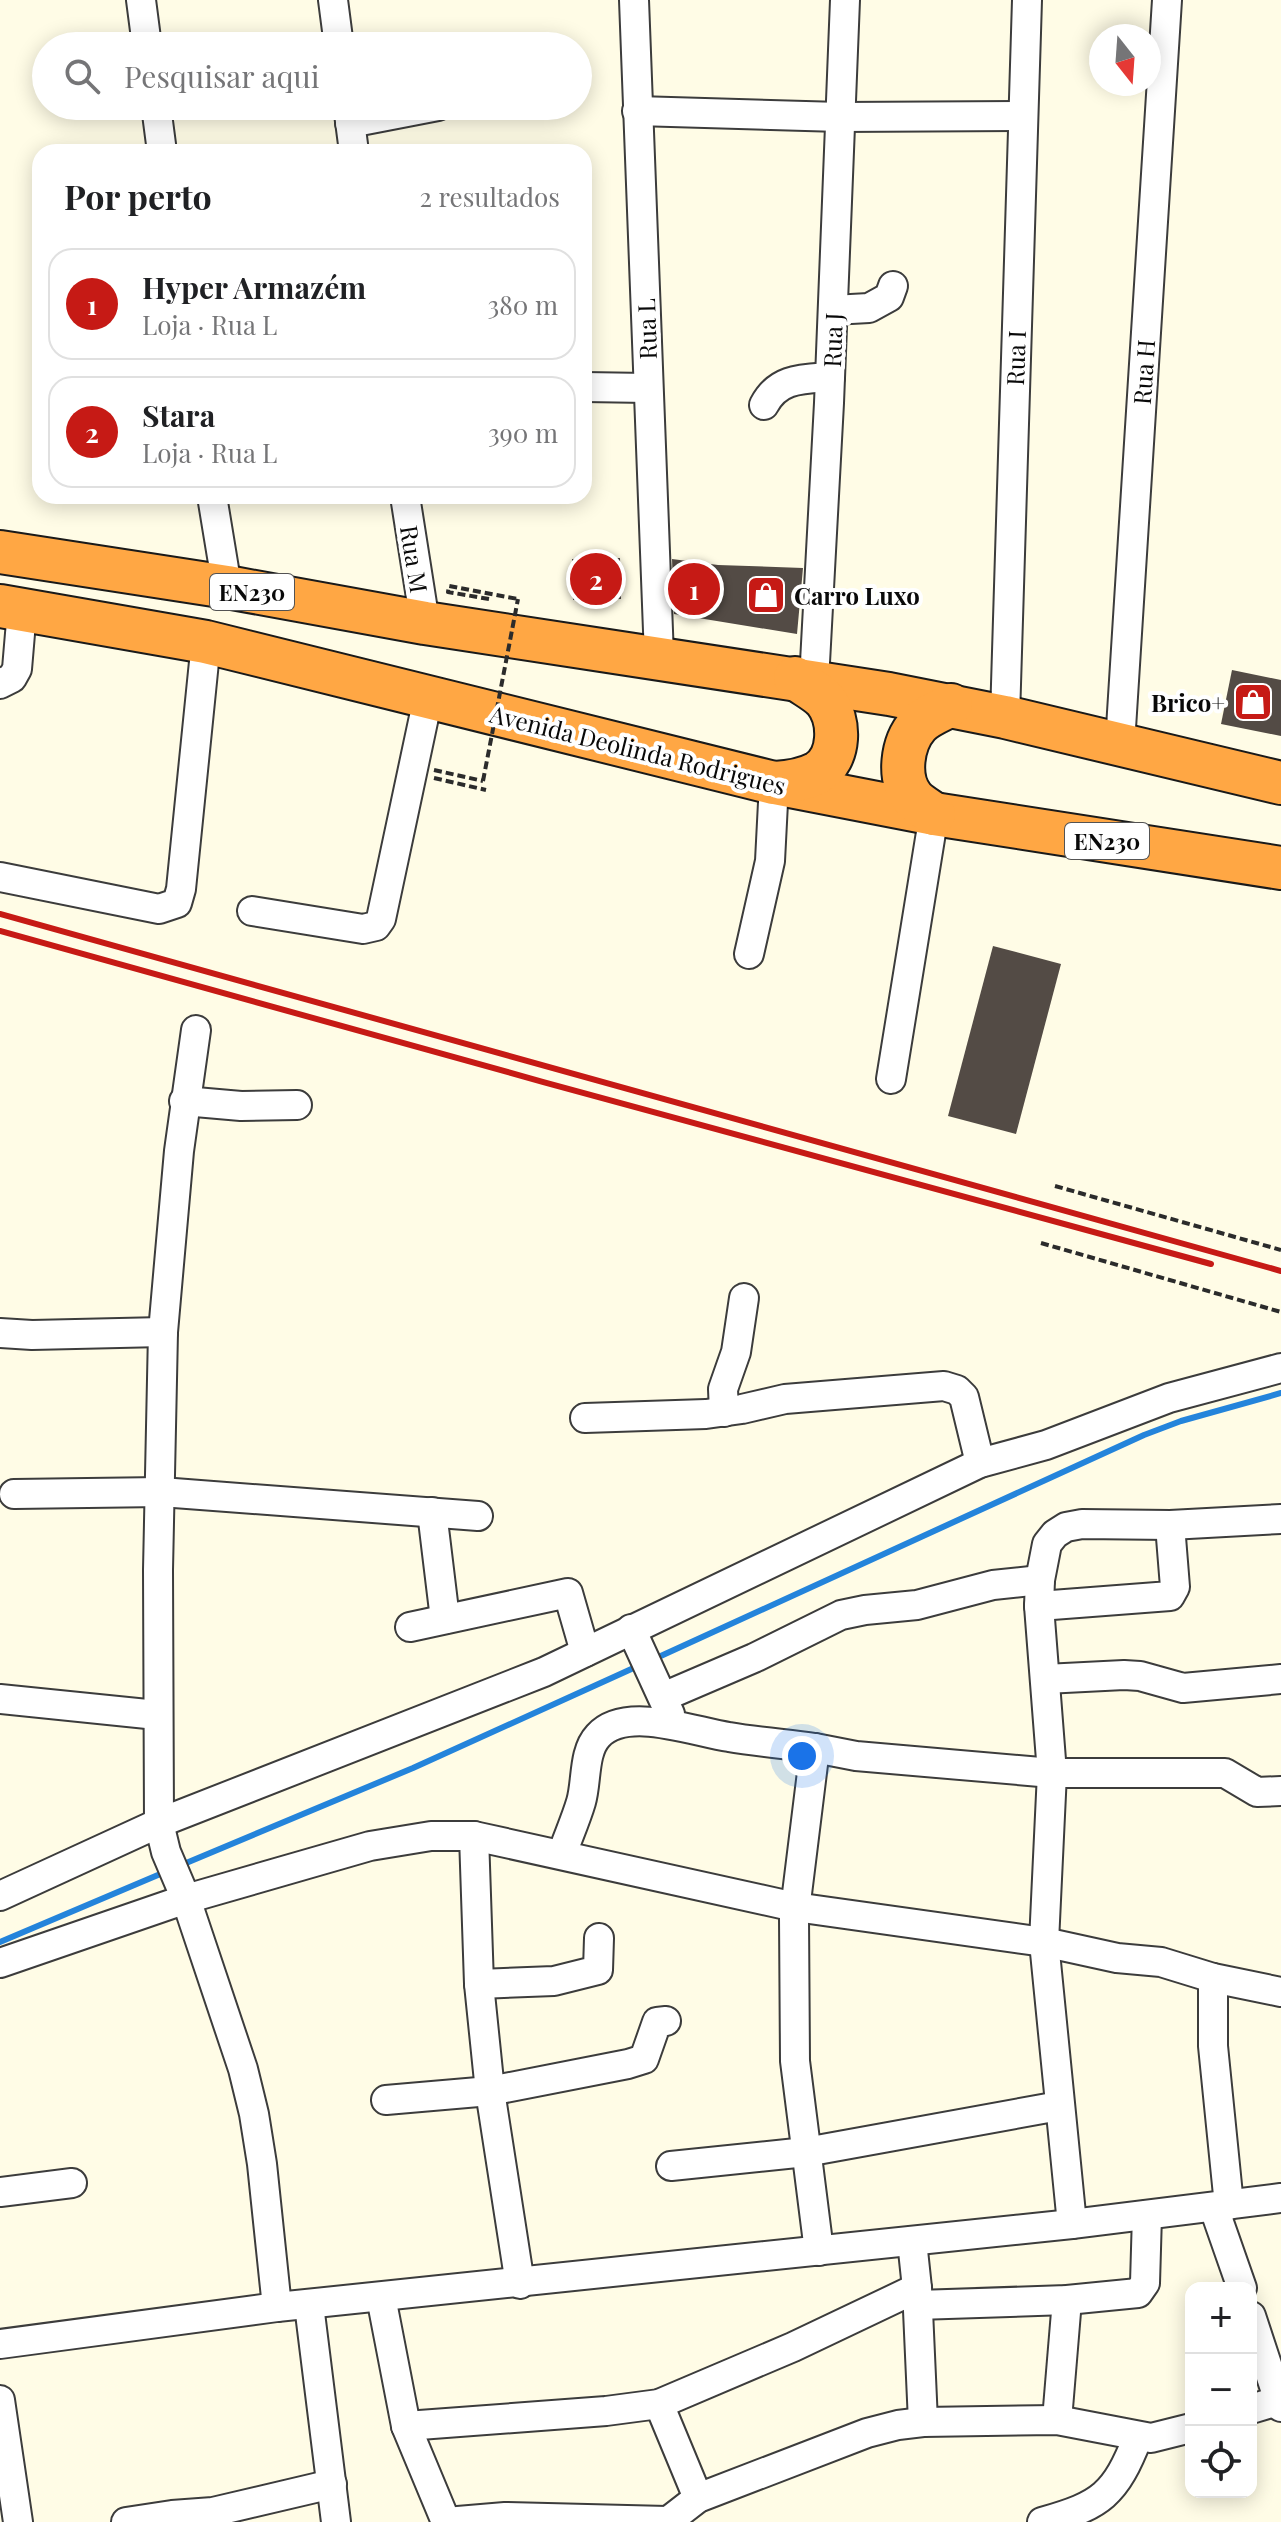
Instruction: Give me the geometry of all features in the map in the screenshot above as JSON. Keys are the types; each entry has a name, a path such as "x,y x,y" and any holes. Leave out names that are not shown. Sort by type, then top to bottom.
{"highway":[{"name":"EN230","path":"0,552 227,587 425,623 804,679 951,705 1281,783"},
{"name":"Avenida Deolinda Rodrigues","path":"11,608 206,642 774,783 934,814 1281,868"},
{"path":"774,783 797,781 820,772 829,761 836,743 837,723 825,700 804,679"},
{"path":"934,814 913,798 905,782 903,763 908,741 918,724 951,705"}],"street":[{"path":"141,0 145,32"},
{"path":"333,0 337,32"},
{"name":"Rua L","path":"634,0 659,657"},
{"name":"Rua J","path":"804,679 830,377 845,0"},
{"name":"Rua I","path":"1005,717 1027,0"},
{"name":"Rua H","path":"1120,744 1167,0"},
{"path":"637,111 840,117 1022,116"},
{"path":"158,120 161,144"},
{"path":"350,120 353,144"},
{"path":"833,310 869,308 889,297 893,286"},
{"path":"764,405 770,393 787,381 830,377"},
{"path":"592,387 648,388"},
{"path":"213,504 227,587"},
{"name":"Rua M","path":"406,504 425,623"},
{"path":"0,684 12,678 17,669 11,608"},
{"path":"0,877 159,909 177,903 181,889 206,642"},
{"path":"252,911 363,929 376,926 381,919 428,698"},
{"path":"749,954 770,861 774,783"},
{"path":"891,1079 934,814"},
{"path":"196,1030 184,1101 163,1332 157,1715 159,1823 166,1852 243,2069 254,2114 277,2307"},
{"path":"184,1101 241,1106 297,1105"},
{"path":"724,1412 723,1389 736,1352 744,1298"},
{"path":"0,1333 163,1332"},
{"path":"0,1896 159,1823 529,1678 585,1652 635,1636 980,1463 1046,1445 1169,1398 1281,1368"},
{"path":"585,1418 724,1412 785,1399 944,1386 957,1390 964,1397 980,1463"},
{"path":"14,1494 161,1492 478,1516"},
{"path":"432,1512 445,1619"},
{"path":"1072,2224 1044,1942 1052,1773 1039,1593 1047,1544 1066,1527 1082,1524 1170,1525 1281,1519"},
{"path":"660,1690 754,1658 841,1615 917,1605 993,1585 1039,1593 1170,1596 1175,1587 1170,1525"},
{"path":"410,1627 568,1593 585,1652"},
{"path":"635,1636 675,1725"},
{"path":"1045,1679 1140,1676 1183,1688 1281,1679"},
{"path":"0,1699 157,1715"},
{"path":"562,1854 582,1800 589,1753 597,1737 612,1726 629,1721 675,1725 728,1737 856,1756 1052,1773 1225,1773 1257,1792 1281,1791"},
{"path":"815,1748 795,1907 795,2061 819,2251"},
{"path":"474,1836 479,1984 490,2091 520,2284"},
{"path":"0,1963 182,1891 398,1839 474,1836 795,1907 1044,1942 1117,1958 1161,1962 1213,1978 1281,1992"},
{"path":"479,1984 554,1981 598,1970 599,1938"},
{"path":"1213,1978 1213,2046 1222,2206 1241,2282"},
{"path":"386,2100 490,2091 644,2059 657,2022 666,2021"},
{"path":"671,2166 806,2152 1059,2106"},
{"path":"0,2192 72,2183"},
{"path":"0,2344 277,2307 520,2284 1281,2198"},
{"path":"406,2426 659,2404 917,2296 1067,2300 1138,2293 1145,2283 1147,2215"},
{"path":"912,2241 923,2422"},
{"path":"381,2297 406,2426 446,2522 505,2517 667,2522 698,2498 867,2433 898,2425 1057,2420 1151,2438 1185,2430"},
{"path":"1057,2420 1067,2300"},
{"path":"309,2305 336,2522"},
{"path":"1257,2334 1280,2403 1257,2408"},
{"path":"0,2400 18,2522"},
{"path":"659,2404 698,2498"},
{"path":"1042,2522 1081,2511 1101,2499 1126,2468 1138,2437"},
{"path":"126,2522 213,2512 332,2484"}],"path":[{"path":"430,769 483,781 518,599 449,586 448,592 513,604"},
{"path":"429,777 486,790"},
{"path":"1055,1186 1281,1250"},
{"path":"1041,1243 1281,1312"}],"building":[{"path":"620,558 621,599 573,600 572,559"},
{"path":"672,559 718,565 803,568 797,634 674,614"},
{"name":"Brico+","path":"1232,670 1281,680 1281,736 1221,724"},
{"path":"993,946 1061,964 1016,1134 948,1116"}],"waterway":[{"path":"652,1660 1144,1435 1181,1421 1281,1393"},
{"path":"179,1866 413,1768 638,1666"},
{"path":"0,1942 165,1872"}],"railway":[{"path":"0,914 1281,1271"},
{"path":"0,931 1211,1264"}],"place":[{"name":"Stara","path":"596,579"},
{"name":"Hyper Armazém","path":"694,589"},
{"name":"Carro Luxo","path":"766,595"},
{"name":"Brico+","path":"1253,702"}]}
